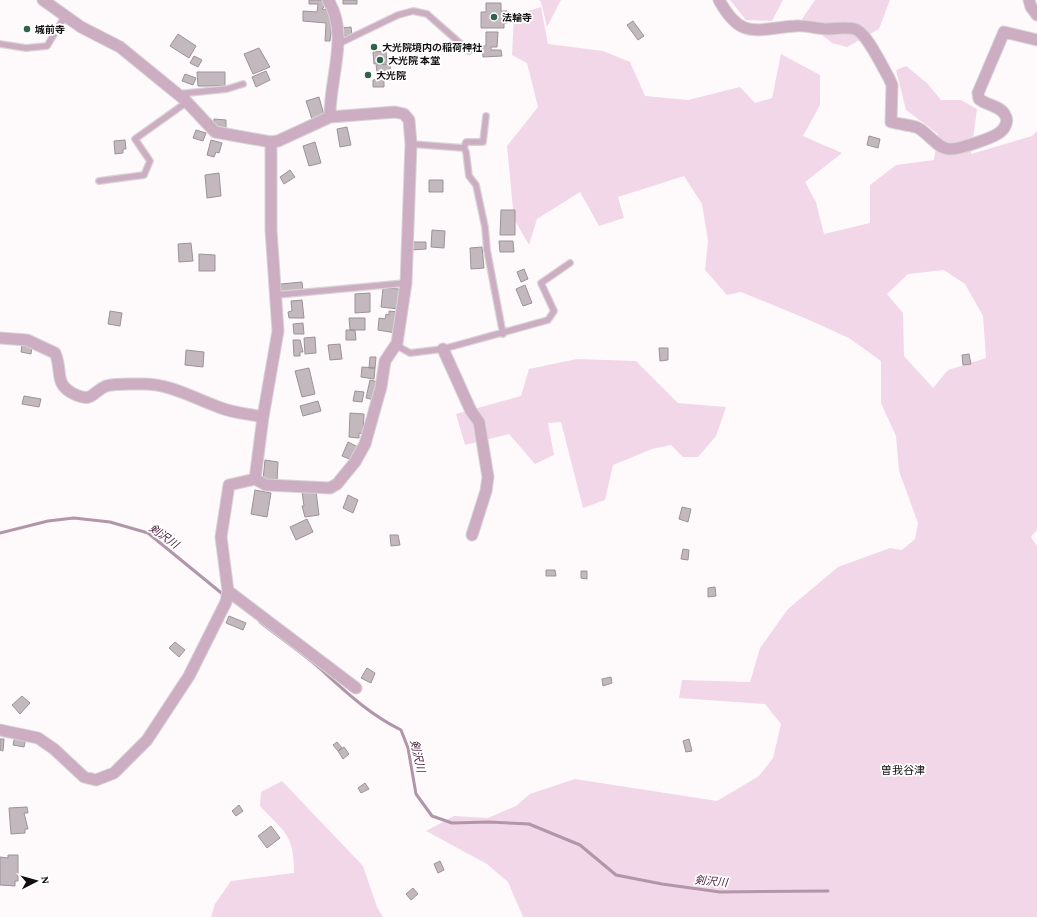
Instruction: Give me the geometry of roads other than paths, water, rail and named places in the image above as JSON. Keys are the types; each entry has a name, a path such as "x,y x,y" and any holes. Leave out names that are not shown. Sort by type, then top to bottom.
{"street":[{"path":"0,730 38,738 54,749 84,777 96,780 114,773 147,740 189,676 227,596 221,537 229,485 255,479 266,485 330,488 337,484 355,462 365,444 381,387 385,361 397,343 406,283 411,144 409,120 404,114 395,112 330,116 278,141 271,142 214,132 187,102 120,47 81,27 43,0"},
{"path":"328,0 336,15 338,44 330,102 330,116"},
{"path":"719,0 734,21 752,31 798,26 824,29 849,28 857,30 864,36 892,85 891,122 916,128 948,149 956,148 999,134 1005,128 1007,120 1005,113 998,108 984,103 979,99 978,93 1004,32 1037,40"},
{"path":"1029,0 1031,7 1037,16"},
{"path":"255,479 263,416 278,331 271,230 271,142"},
{"path":"0,338 27,340 55,353 60,382 63,387 75,395 87,398 94,396 98,391 107,386 144,384 168,387 193,395 222,409 263,416"},
{"path":"443,349 471,411 480,422 488,477 486,491 472,535"},
{"path":"227,596 304,654 356,688"}],"lane":[{"path":"338,44 398,15 413,11 426,14 469,50"},
{"path":"0,44 26,48 47,46 65,16"},
{"path":"177,94 227,89 243,84"},
{"path":"99,181 144,174 150,161 135,139 187,102"},
{"path":"486,116 483,142 466,142 464,148 466,152 469,176 476,185 485,227 487,250 503,334"},
{"path":"411,144 464,148"},
{"path":"397,343 401,348 410,352 443,349 503,334 548,320 554,311 541,283 570,263"},
{"path":"276,295 406,283"}],"waterway":[{"name":"剣沢川","path":"0,533 48,521 74,518 110,522 148,533 225,596"},
{"name":"剣沢川","path":"260,622 309,659 367,709 401,730 408,748 416,794 432,816 452,823 488,822 529,824 580,845 616,875 662,884 720,892 828,891"}],"place":[{"name":"法輪寺","path":"494,17"},
{"name":"城前寺","path":"27,29"},
{"name":"大光院境内の稲荷神社","path":"374,47"},
{"name":"大光院 本堂","path":"380,60"},
{"name":"大光院","path":"368,75"}],"district":[{"name":"曽我谷津","path":"903,770"}]}
